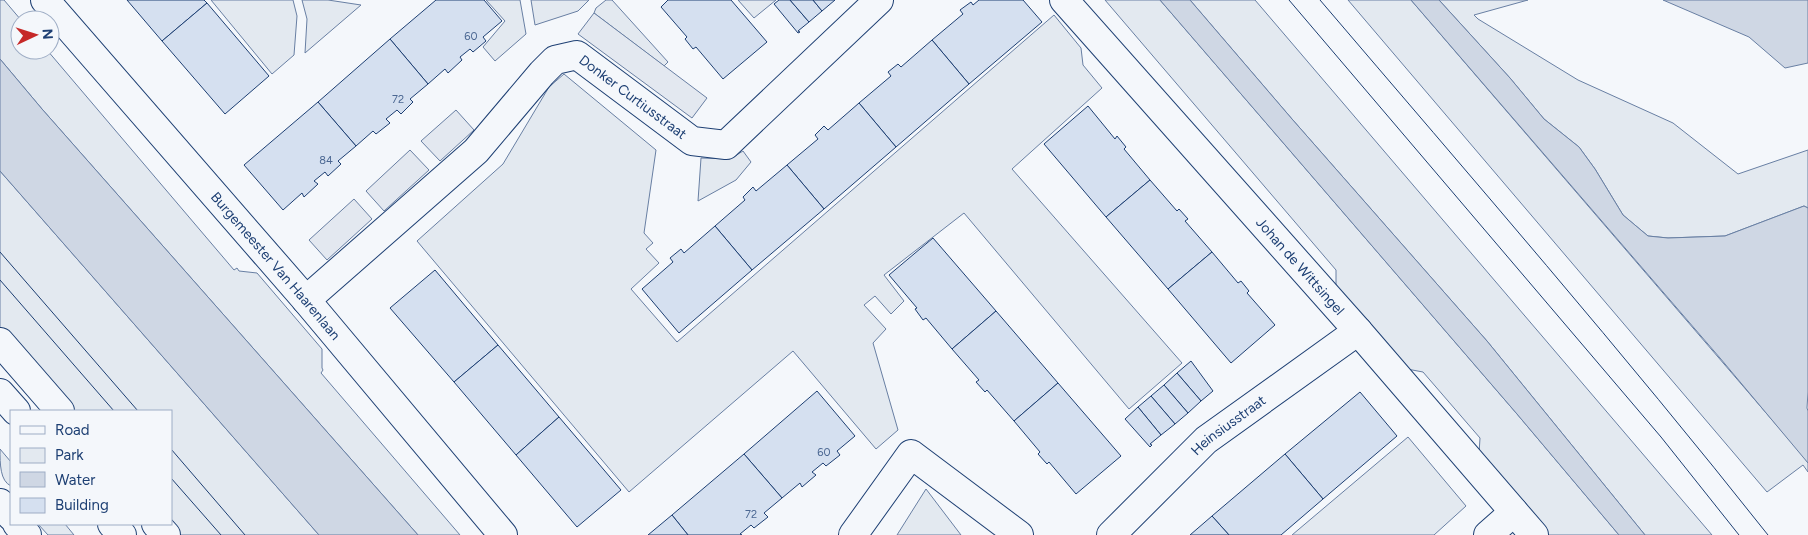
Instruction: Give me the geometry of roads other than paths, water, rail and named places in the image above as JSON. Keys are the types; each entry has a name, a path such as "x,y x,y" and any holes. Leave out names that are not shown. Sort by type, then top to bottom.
{"street":[{"name":"Burgemeester Van Haarenlaan","path":"45,0 306,300 503,535"},
{"name":"Donker Curtiusstraat","path":"306,300 476,151 542,72 555,60 577,55 692,141 726,145 879,0"},
{"name":"Johan de Wittsingel","path":"1064,0 1358,331 1534,535"},
{"name":"Heinsiusstraat","path":"1111,535 1206,440 1358,331"},
{"path":"0,342 59,410"},
{"path":"0,393 15,410"},
{"path":"853,535 911,454 1019,535"},
{"path":"1488,535 1514,512"},
{"path":"18,525 27,535"},
{"path":"113,525 122,535"},
{"path":"157,525 166,535"}],"water":[{"path":"1160,0 1190,0 1487,341 1645,535 1619,535"},
{"path":"1411,0 1439,0 1510,78 1544,119 1579,147 1623,215 1648,236 1668,238 1725,236 1804,206 1808,208 1808,463 1720,358"},
{"path":"1663,0 1808,0 1808,63 1785,68 1749,37"},
{"path":"0,59 418,535 319,535 0,171"}],"tram line":[{"path":"1289,0 1661,437 1739,535"},
{"path":"1320,0 1603,332 1768,535"},
{"path":"0,252 137,410"},
{"path":"0,280 113,410"},
{"path":"172,450 245,535"},
{"path":"172,479 221,535"}]}
